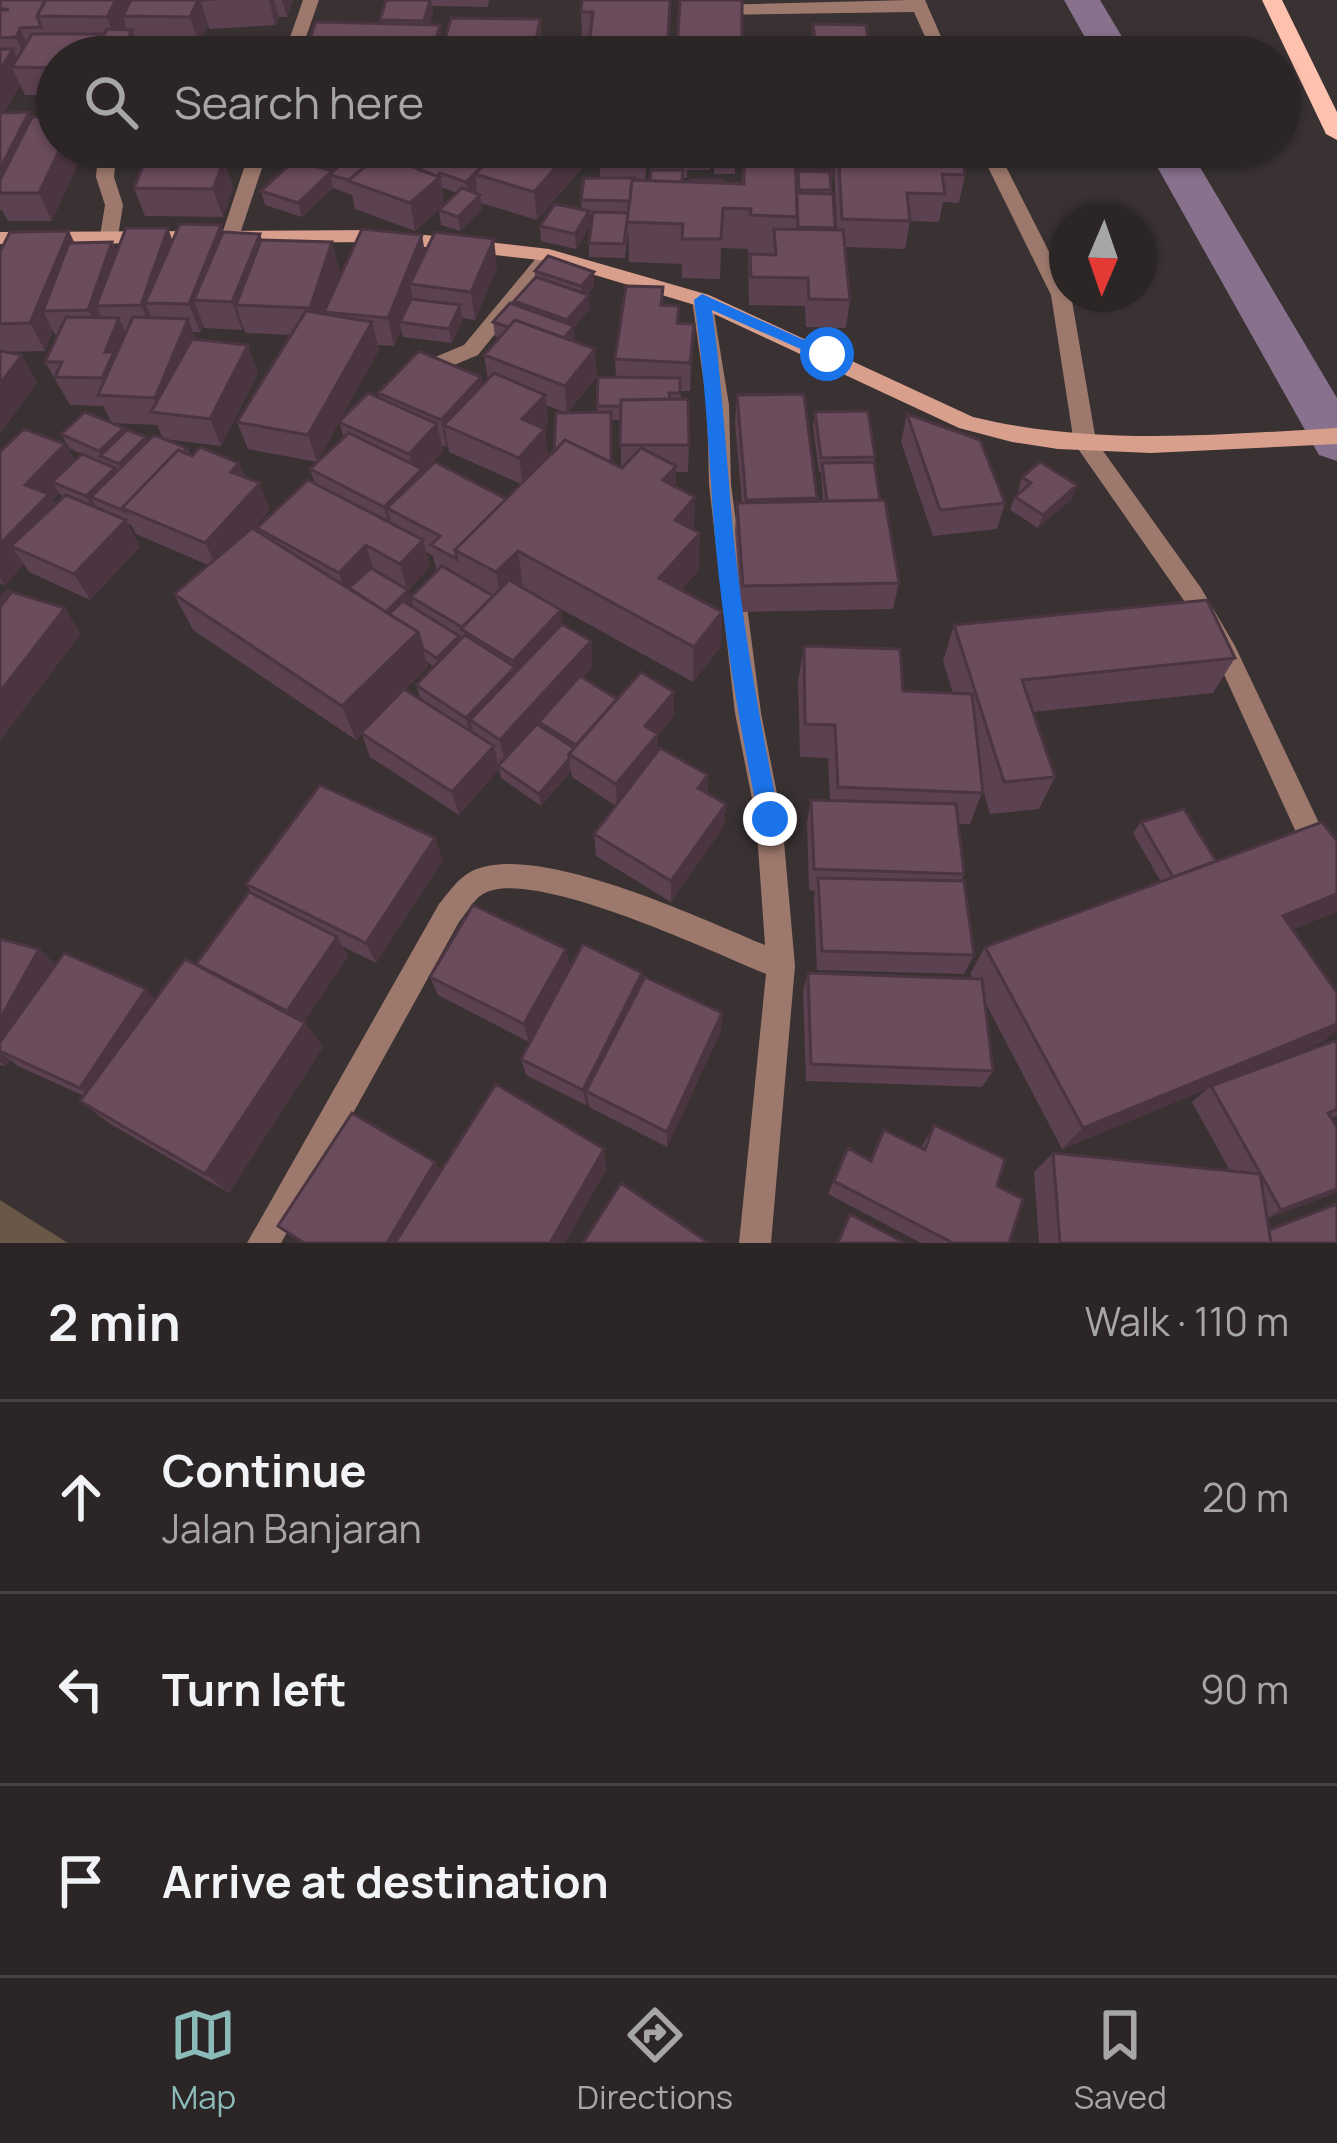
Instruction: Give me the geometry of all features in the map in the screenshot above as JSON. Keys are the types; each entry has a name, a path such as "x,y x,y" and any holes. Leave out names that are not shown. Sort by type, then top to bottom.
{"main road":[{"path":"1272,0 1289,36"},
{"path":"1301,60 1337,134"}],"street":[{"path":"298,36 311,0"},
{"path":"698,10 918,3 933,36"},
{"path":"106,168 114,206 109,236"},
{"path":"231,234 253,168"},
{"path":"997,168 1061,295 1085,442 1193,595 1226,652 1337,891"},
{"path":"0,238 381,236 550,254 702,300 967,423 1124,447 1337,436"},
{"path":"394,386 471,350 550,254"},
{"path":"702,300 718,405 720,484 745,690 770,819 782,966 755,1243"},
{"path":"262,1243 448,913 478,880 513,873 564,882 782,966"}],"shaded area":[{"path":"0,1200 68,1243 0,1243"}],"building":[{"path":"0,0 45,0 37,16 41,27 20,28 16,37 0,38 0,10 9,10 0,8"},
{"path":"46,0 116,0 107,17 37,16"},
{"path":"131,0 198,0 190,17 123,16"},
{"path":"386,0 430,0 424,21 380,20"},
{"path":"582,0 670,0 668,36 590,36 593,12 581,12"},
{"path":"680,0 742,0 742,36 678,36"},
{"path":"451,18 540,19 537,36 446,36"},
{"path":"316,22 440,25 437,36 311,36"},
{"path":"813,24 866,25 867,36 814,36"},
{"path":"107,29 132,30 129,36 103,36"},
{"path":"32,34 100,34 36,36 36,68 12,67"},
{"path":"0,49 13,49 0,70"},
{"path":"29,112 0,169 0,113"},
{"path":"36,117 36,168 51,168 39,193 0,193 0,180"},
{"path":"142,168 221,168 213,189 134,188"},
{"path":"286,168 332,171 298,203 261,191"},
{"path":"363,168 349,180 330,175 336,169"},
{"path":"363,168 415,168 440,177 410,203 348,181"},
{"path":"421,168 480,168 466,182"},
{"path":"481,168 555,168 534,192 475,174"},
{"path":"744,168 796,168 797,217 750,215 751,209 723,208 721,239 682,239 683,224 627,222 632,180 744,184"},
{"path":"839,168 964,168 965,175 942,174 945,194 907,193 910,221 842,219"},
{"path":"651,170 683,170 682,182 650,181"},
{"path":"798,171 830,172 831,190 799,190"},
{"path":"584,178 635,178 630,201 581,200"},
{"path":"462,188 480,195 458,217 439,210"},
{"path":"797,193 833,194 835,228 798,227"},
{"path":"555,204 589,211 575,234 540,226"},
{"path":"593,212 628,213 624,244 589,243"},
{"path":"180,224 221,225 189,304 145,303"},
{"path":"126,228 168,228 141,305 96,306"},
{"path":"362,229 422,235 388,318 324,312"},
{"path":"774,229 843,230 850,300 809,299 808,278 751,277 750,254 776,255"},
{"path":"69,231 30,323 0,324 0,252 10,232"},
{"path":"223,232 260,234 232,302 194,300"},
{"path":"435,232 494,239 471,292 410,284"},
{"path":"261,240 332,242 310,308 236,305"},
{"path":"112,242 88,310 43,311 69,243"},
{"path":"548,256 594,272 581,286 535,271"},
{"path":"536,277 589,295 567,320 514,301"},
{"path":"626,286 663,287 661,305 679,306 677,323 694,324 690,363 615,359"},
{"path":"411,299 460,305 449,329 400,322"},
{"path":"510,303 574,326 564,338 515,320 508,327 493,322"},
{"path":"306,311 372,322 308,435 237,422"},
{"path":"66,317 119,318 105,352 114,352 102,378 55,377 62,362 45,362"},
{"path":"133,317 188,319 155,398 98,395"},
{"path":"515,320 595,349 565,386 484,355"},
{"path":"192,339 248,345 210,419 151,412"},
{"path":"0,351 22,355 0,384"},
{"path":"419,351 481,377 441,420 378,393"},
{"path":"494,373 545,395 522,419 545,429 519,458 444,425"},
{"path":"598,377 680,378 680,393 669,393 670,399 621,400 621,406 597,406"},
{"path":"368,393 437,424 409,454 339,422"},
{"path":"804,394 817,498 746,500 737,395"},
{"path":"688,399 689,445 620,445 621,400"},
{"path":"868,411 875,457 821,458 815,412"},
{"path":"85,412 124,428 99,451 61,434"},
{"path":"611,412 611,462 565,440 554,452 556,413"},
{"path":"907,414 980,440 1005,503 940,510"},
{"path":"24,429 65,444 25,485 49,494 0,544 0,452"},
{"path":"127,430 146,437 119,464 100,456"},
{"path":"349,433 422,469 384,507 310,469"},
{"path":"154,435 187,448 178,450 124,511 91,497"},
{"path":"565,440 622,468 641,448 676,466 663,480 695,497 675,520 700,533 659,578 722,612 694,647 518,551 496,572 455,550"},
{"path":"200,447 239,463 231,472 260,483 205,543 122,508 178,450 192,456"},
{"path":"82,454 115,468 86,496 52,482"},
{"path":"435,462 506,499 455,550 457,559 431,545 440,536 387,508"},
{"path":"874,462 880,500 827,501 822,463"},
{"path":"1040,462 1077,485 1043,515 1015,497 1031,483 1022,477"},
{"path":"308,480 423,540 400,564 366,545 339,573 257,528"},
{"path":"66,495 126,520 74,574 11,546"},
{"path":"885,500 899,583 743,586 737,503"},
{"path":"252,528 418,632 342,706 174,594"},
{"path":"442,566 493,596 462,627 411,597"},
{"path":"371,568 408,590 386,612 349,588"},
{"path":"509,580 561,610 513,661 461,629"},
{"path":"12,592 65,608 0,692 0,607"},
{"path":"1207,600 1235,658 1022,680 1055,777 1004,782 954,625"},
{"path":"403,601 459,636 437,658 423,649 418,632 389,614"},
{"path":"562,624 591,641 500,740 470,720"},
{"path":"465,635 515,667 466,718 416,685"},
{"path":"804,646 900,649 903,691 972,694 983,793 838,787 835,725 805,724"},
{"path":"641,672 674,692 645,726 658,734 616,784 569,754"},
{"path":"580,676 617,699 576,745 539,722"},
{"path":"404,689 494,746 452,792 361,733"},
{"path":"537,724 574,748 539,794 498,766"},
{"path":"660,748 708,775 698,788 726,804 671,881 594,834"},
{"path":"320,785 435,838 366,943 246,884"},
{"path":"811,800 956,804 964,874 814,869"},
{"path":"1184,809 1216,861 1173,877 1141,822"},
{"path":"1322,822 1337,841 1337,894 1283,916 1337,993 1337,1024 1083,1128 985,947"},
{"path":"818,878 964,881 974,955 822,951"},
{"path":"249,892 337,937 287,1011 196,964"},
{"path":"473,905 566,949 524,1024 430,977"},
{"path":"0,939 39,949 0,1019"},
{"path":"583,944 642,973 583,1090 521,1059"},
{"path":"64,953 146,989 80,1088 0,1051 0,1042"},
{"path":"185,959 305,1023 205,1174 80,1101"},
{"path":"808,973 982,979 993,1071 811,1064"},
{"path":"645,977 722,1013 667,1132 586,1091"},
{"path":"1337,1040 1337,1109 1328,1113 1337,1127 1337,1189 1281,1210 1211,1086"},
{"path":"496,1084 604,1149 550,1243 395,1243"},
{"path":"352,1113 435,1162 387,1243 304,1243 278,1226"},
{"path":"934,1125 1005,1159 997,1186 1023,1199 1009,1243 953,1243 834,1181 848,1148 871,1161 884,1130 925,1150"},
{"path":"1053,1153 1260,1174 1271,1243 1060,1243"},
{"path":"621,1183 709,1243 583,1243"},
{"path":"1337,1204 1337,1243 1271,1243 1269,1230"},
{"path":"850,1214 905,1243 838,1243"}],"waterway":[{"path":"1082,0 1103,36"},
{"path":"1179,168 1337,442"}],"route":[{"path":"770,819 748,713 720,484 718,405 702,300 827,354"}]}
